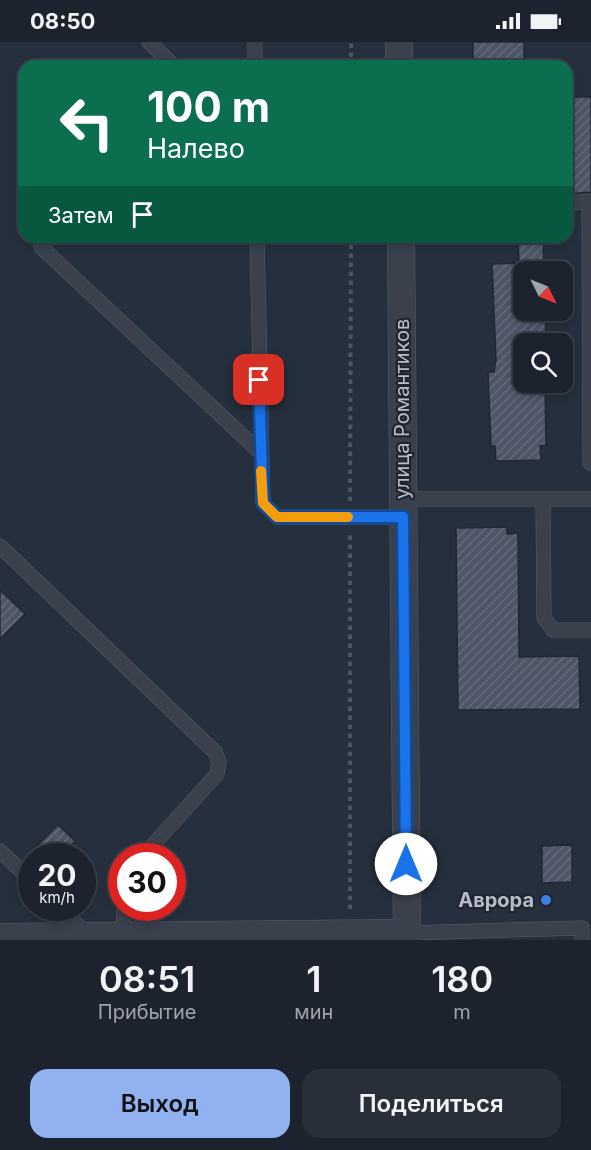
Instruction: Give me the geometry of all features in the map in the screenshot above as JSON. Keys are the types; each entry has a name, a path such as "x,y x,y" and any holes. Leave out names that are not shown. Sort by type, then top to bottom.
{"street":[{"path":"399,42 399,60"},
{"name":"улица Романтиков","path":"401,243 407,936"},
{"path":"3,938 240,938 350,934 407,936"}],"lane":[{"path":"149,42 168,60"},
{"path":"255,42 255,60"},
{"path":"573,203 590,202 590,463"},
{"path":"256,243 263,503 277,517 350,517 403,508 543,499 591,499"},
{"path":"41,247 260,452"},
{"path":"543,499 544,618 553,630 591,630"},
{"path":"0,546 215,752 219,762 217,774 155,843"},
{"path":"0,851 18,868"},
{"path":"73,921 91,937"},
{"path":"123,938 124,921"},
{"path":"407,936 582,928 582,940"}],"path":[{"path":"351,42 351,60"},
{"path":"350,934 351,243"}],"building":[{"path":"473,42 524,42 524,60 473,60"},
{"path":"573,97 591,97 591,192 573,194"},
{"path":"518,243 543,243 544,261 519,261"},
{"path":"513,263 513,321 545,321 546,333 513,333 513,393 545,393 546,445 540,446 541,460 496,461 495,446 491,446 488,372 494,372 496,360 492,264"},
{"path":"507,527 507,534 518,533 519,657 579,656 580,709 458,710 456,528"},
{"path":"0,590 25,614 0,639"},
{"path":"58,825 75,841 73,843 40,843"},
{"path":"572,845 572,882 542,883 542,846"}],"slow traffic":[{"path":"261,471 263,503 277,517 348,517"}],"place":[{"name":"Аврора","path":"546,900"}],"route":[{"path":"259,380 263,503 277,517 403,517 406,864"}]}
